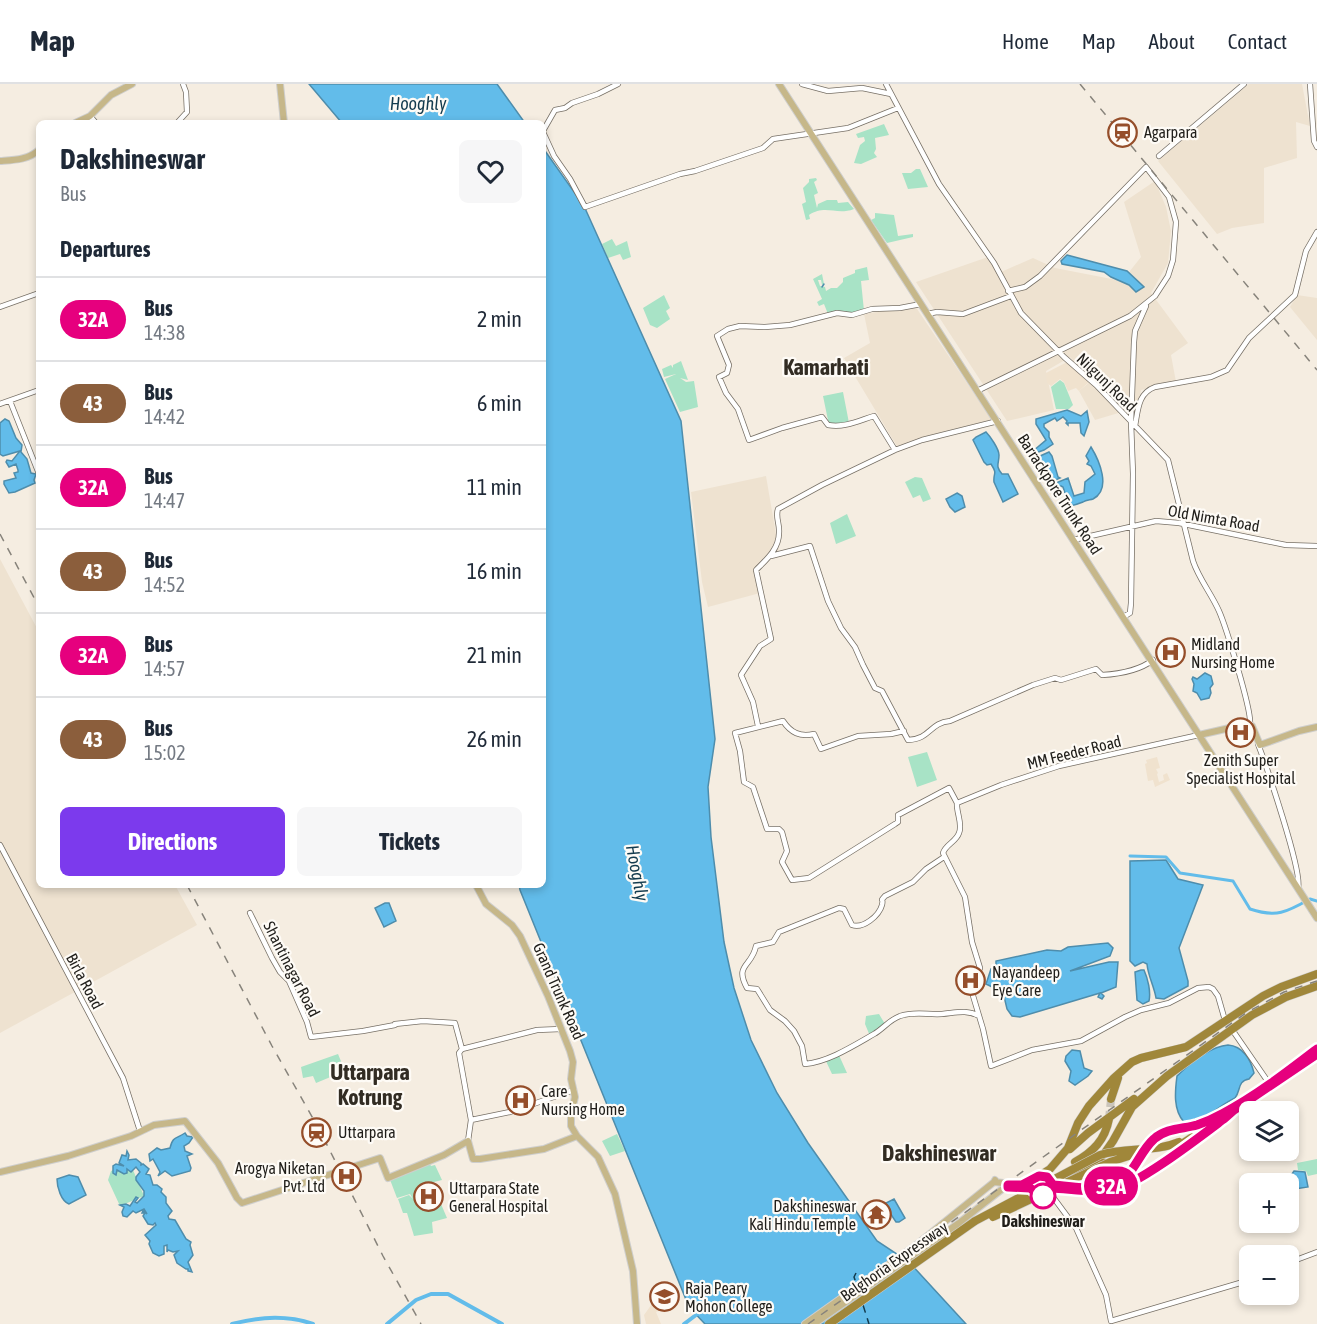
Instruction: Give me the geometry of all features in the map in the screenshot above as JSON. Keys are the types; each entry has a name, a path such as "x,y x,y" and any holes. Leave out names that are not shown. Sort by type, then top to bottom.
{"highway":[{"path":"1041,1177 1068,1148 1079,1120 1089,1106 1124,1069 1141,1058 1190,1045 1263,996 1317,974"},
{"path":"1041,1177 1088,1133 1206,1047 1265,1007 1317,986"},
{"path":"1111,1099 1124,1069"},
{"path":"1076,1173 1104,1154 1132,1107 1170,1074"},
{"path":"978,1222 1123,1156 1165,1150 1234,1110"},
{"path":"1179,1143 1223,1114"},
{"path":"978,1222 1000,1204 1087,1155 1098,1145 1106,1132 1109,1119"},
{"path":"1070,1149 1081,1143 1087,1147 1086,1154 1075,1162"},
{"path":"978,1222 1100,1163 1106,1162 1114,1166 1117,1173 1115,1180 1107,1185 1094,1187"},
{"name":"Belghoria Expressway","path":"829,1324 978,1222"},
{"name":"Belghoria Expressway","path":"835,1324 978,1222"}],"main road":[{"path":"81,120 90,116 111,95 132,84"},
{"path":"280,84 284,120"},
{"name":"Barrackpore Trunk Road","path":"781,84 1317,916"},
{"path":"0,160 18,160 36,152"},
{"name":"Barrackpore Trunk Road","path":"889,251 921,304 929,313"},
{"name":"Barrackpore Trunk Road","path":"1074,539 1153,661"},
{"path":"1200,734 1250,724 1258,744 1263,745 1299,731 1317,727"},
{"name":"Grand Trunk Road","path":"478,888 486,904 514,927 520,936 573,1058 571,1079 575,1100 571,1122 577,1136"},
{"path":"1050,1190 1108,1190 1122,1187 1172,1155 1317,1052"},
{"path":"1291,1069 1317,1052"},
{"path":"814,1324 917,1248 996,1183 1026,1187 1032,1189 1036,1194 1050,1190 1108,1186 1123,1180 1150,1143 1162,1133 1198,1124 1223,1114 1317,1052"},
{"path":"0,1172 68,1156 165,1122 185,1121 218,1163 242,1203 380,1158 388,1178 450,1152 468,1141 474,1159 544,1149 577,1136 598,1157 615,1194 633,1271 637,1324"},
{"path":"805,1324 1008,1186 1022,1185 1041,1177"},
{"path":"1032,1189 1032,1183 1041,1177"},
{"path":"1041,1177 1050,1190"}],"street":[{"path":"180,120 187,112 186,92 183,84"},
{"path":"546,126 555,110 565,108 618,84"},
{"path":"802,84 828,91 862,88 891,94"},
{"path":"886,85 894,84"},
{"path":"1159,156 1244,84"},
{"path":"1310,84 1314,141 1317,147"},
{"name":"Nilgunj Road","path":"886,85 939,184 994,263 1021,313 1168,459 1196,571 1220,612 1248,707 1250,724"},
{"path":"546,138 554,156 585,207 763,148 773,139 848,128 898,108"},
{"path":"90,116 93,120"},
{"path":"929,313 963,314 1024,287 1040,276 1146,167 1169,197 1175,211 1175,249 1170,270 1162,286 1147,303 1130,316 978,390"},
{"path":"1133,424 1140,402 1147,390 1211,377 1227,370 1249,338 1295,295 1306,251 1317,232"},
{"path":"0,307 36,294"},
{"path":"1125,616 1130,612 1134,337 1147,303"},
{"path":"895,450 875,416 850,424 832,426 828,425 822,417 750,440 738,409 726,393 719,377 727,373 729,365 717,336 740,326 790,326 837,312 852,315 872,309 900,308 921,304"},
{"path":"0,404 36,391"},
{"path":"9,401 36,467"},
{"path":"758,726 753,702 741,675 760,646 771,639 756,571 771,556 779,534 777,514 779,508 895,450 922,440 998,421"},
{"name":"Old Nimta Road","path":"1074,539 1110,533 1156,521 1270,540 1286,545 1317,546"},
{"path":"771,556 810,546 829,603 842,629 854,645 875,688 882,691 908,739 921,738 940,722 950,721 1055,678 1061,680 1096,669 1103,675 1143,666 1153,661"},
{"path":"904,731 858,736 821,749 814,734 801,736 788,728 783,721 735,733 744,782 753,787 766,828 779,829 782,832 787,851 782,862 792,880 805,880 829,867 898,822 898,815 949,788 957,803 960,832 955,840 944,848 944,857 966,898 972,942 980,969 971,988 991,1066 1032,1050 1081,1041 1125,1017 1169,1003 1198,988 1214,989 1224,1017"},
{"name":"MM Feeder Road","path":"957,803 1000,785 1059,766 1200,734"},
{"path":"1258,744 1295,858 1298,887"},
{"name":"Birla Road","path":"0,845 123,1078 140,1131"},
{"path":"944,857 926,869 913,882 885,896 882,900 882,907 873,918 858,927 852,925 844,909 839,908 779,932 773,942 756,946 754,954 741,975 747,987 757,989 770,1010 794,1031 802,1046 805,1064 820,1061 876,1034 892,1020 909,1013 940,1014 967,1011 979,1016"},
{"name":"Shantinagar Road","path":"250,913 280,972 289,981 311,1037 363,1031 417,1021 455,1022 462,1049"},
{"path":"468,1141 471,1120 459,1053 462,1049 537,1030 561,1029"},
{"path":"1233,1031 1270,1085"},
{"path":"471,1120 510,1112 574,1090"},
{"path":"1050,1190 1076,1228 1106,1296 1111,1321 1239,1283"},
{"path":"1299,1259 1317,1252"}],"shaded area":[{"path":"1249,84 1302,84 1310,126 1296,122 1297,158 1264,168 1264,223 1232,228 1217,234 1158,161"},
{"path":"1155,181 1166,207 1171,231 1168,263 1151,293 1188,343 1171,355 1176,382 1141,390 1135,418 1125,411 1095,420 1079,391 1091,381 1070,357 1046,371 1054,410 1007,421 916,282 988,257 1001,272 1033,258 1055,268 1122,281 1141,257 1124,202"},
{"path":"1297,295 1317,298 1317,340 1290,307"},
{"path":"915,306 994,423 898,448 844,358 870,343 864,314"},
{"path":"1067,362 1089,382 1079,391 1076,388 1068,391 1060,379 1051,386 1047,383 1046,373"},
{"path":"766,476 779,552 754,572 760,593 708,607 702,582 691,492"},
{"path":"0,559 36,626 36,888 177,888 197,925 0,1033"},
{"path":"1157,757 1160,768 1156,769 1159,782 1164,780 1163,775 1167,773 1170,780 1155,787 1153,780 1148,781 1145,764 1146,760"},
{"path":"674,1285 676,1290 671,1292 672,1297 664,1300 666,1308 656,1312 661,1324 646,1324 644,1315 659,1294 659,1290"}],"green space":[{"path":"884,124 889,135 875,138 874,153 877,157 861,164 854,163 860,145 865,141 864,137 858,138 856,134"},
{"path":"920,169 928,187 908,189 902,173 911,173"},
{"path":"816,178 814,182 818,193 814,195 817,208 818,204 827,200 837,200 838,203 848,202 854,209 848,211 821,210 809,215 810,219 806,220 802,204 806,202 803,188 809,179"},
{"path":"875,213 894,215 898,236 913,234 913,237 887,243 871,220 875,218"},
{"path":"612,239 616,246 627,241 631,257 623,260 620,254 608,258 602,244"},
{"path":"867,267 869,280 861,281 864,311 828,314 824,304 819,306 817,302 822,299 813,279 822,274 824,284 822,285 821,280 818,280 820,286 825,287 826,291 837,288 843,282 843,278 855,273 855,270"},
{"path":"664,295 670,308 666,311 670,319 657,328 650,325 643,308"},
{"path":"681,361 688,380 680,378 686,382 694,381 698,407 680,412 665,379 676,374 664,377 662,369 671,365 673,368 673,365"},
{"path":"1060,380 1064,383 1073,405 1069,409 1056,409 1051,387"},
{"path":"843,392 849,423 829,425 823,396"},
{"path":"915,477 922,478 931,499 923,502 920,495 913,498 905,482"},
{"path":"847,514 856,536 836,544 830,523"},
{"path":"927,752 937,780 917,787 908,757"},
{"path":"879,1014 885,1024 870,1036 865,1024 866,1016"},
{"path":"838,1053 847,1073 832,1074 825,1059"},
{"path":"338,1054 345,1071 316,1083 313,1076 303,1078 301,1067"},
{"path":"617,1134 625,1151 610,1156 602,1141"},
{"path":"1317,1159 1317,1174 1308,1176 1306,1171 1298,1170 1297,1163"},
{"path":"429,1162 431,1166 435,1165 442,1180 424,1187 421,1191 423,1196 413,1200 418,1199 420,1202 425,1200 429,1207 436,1203 438,1206 441,1204 447,1218 432,1222 433,1233 414,1236 407,1213 403,1213 398,1199 409,1195 413,1199 410,1194 397,1198 389,1177"},
{"path":"123,1166 133,1170 144,1196 120,1206 108,1180 111,1171"}],"water":[{"name":"Hooghly","path":"309,84 497,84 523,120 339,120"},
{"name":"Hooghly","path":"546,152 584,206 681,421 715,739 708,787 711,837 724,942 734,988 751,1040 777,1093 808,1143 877,1241 909,1262 966,1324 705,1324 689,1307 520,888 546,888"},
{"path":"1067,255 1127,271 1144,287 1136,292 1129,285 1104,272 1062,264 1061,261"},
{"path":"1067,410 1081,416 1087,411 1089,422 1084,436 1081,433 1080,423 1068,423 1068,425 1063,417 1057,421 1055,418 1044,424 1053,444 1033,454 1033,451 1046,440 1036,424 1036,419"},
{"path":"5,419 9,421 16,438 22,445 21,452 27,459 31,473 36,474 35,483 9,493 4,481 16,478 14,473 18,470 16,464 9,467 6,462 7,460 12,461 20,451 3,456 0,454 0,423"},
{"path":"986,432 999,452 999,469 1002,474 1008,474 1018,494 1003,502 994,482 995,472 991,464 987,465 984,462 973,440"},
{"path":"1091,447 1102,474 1102,488 1093,499 1070,506 1066,510 1064,506 1066,496 1063,487 1055,491 1051,485 1068,478 1074,496 1084,493 1085,482 1095,474 1091,466 1087,464 1089,461 1086,456"},
{"path":"1049,452 1060,478 1051,482 1040,462 1040,456"},
{"path":"957,493 962,496 965,507 955,512 946,499"},
{"path":"1205,673 1211,676 1213,684 1209,698 1201,700 1193,691 1192,679 1193,677 1197,679"},
{"path":"1166,860 1178,879 1203,885 1179,948 1188,986 1164,999 1156,998 1147,964 1143,962 1135,966 1130,961 1130,861"},
{"path":"389,903 396,921 384,927 375,908"},
{"path":"1108,943 1113,948 1110,956 1070,971 1118,962 1116,987 1101,993 1104,996 1102,999 1098,997 1100,993 1020,1017 1012,1016 1007,1009 1003,992 986,984 991,969 996,968 996,961 1047,950 1061,951 1068,947"},
{"path":"1144,970 1150,994 1149,1001 1143,1004 1137,1000 1135,972"},
{"path":"1228,1045 1246,1054 1254,1073 1241,1084 1235,1098 1199,1119 1184,1122 1176,1106 1177,1076 1207,1052"},
{"path":"1072,1050 1080,1051 1084,1068 1092,1071 1075,1085 1069,1081 1071,1071 1065,1061 1066,1056"},
{"path":"185,1133 193,1137 184,1146 185,1151 192,1154 187,1156 190,1171 172,1176 165,1171 158,1176 160,1172 153,1159 150,1161 149,1154 157,1148 161,1150 170,1148 174,1140"},
{"path":"127,1151 128,1160 136,1159 149,1169 146,1174 150,1175 153,1185 162,1189 166,1203 172,1211 168,1216 169,1219 175,1220 186,1239 191,1242 193,1255 188,1262 192,1272 177,1263 174,1255 178,1251 168,1250 167,1252 167,1245 164,1246 164,1254 159,1256 153,1253 150,1241 145,1235 156,1225 155,1223 148,1224 143,1216 145,1213 142,1213 143,1211 147,1214 144,1209 136,1213 133,1211 127,1217 123,1216 124,1207 120,1205 130,1206 136,1197 138,1198 135,1202 137,1203 144,1196 144,1191 136,1180 140,1172 136,1167 131,1172 127,1169 127,1173 124,1174 117,1170 116,1175 113,1173 113,1166 116,1164 124,1166 119,1163 122,1155 126,1156"},
{"path":"1294,1171 1305,1172 1308,1187 1299,1188 1299,1173 1293,1173"},
{"path":"69,1175 78,1177 86,1195 69,1204 60,1193 57,1179"},
{"path":"894,1199 905,1218 899,1222 896,1222 884,1204"}],"waterway":[{"path":"1130,856 1166,857 1180,873 1233,881 1250,909 1259,912 1282,912 1310,899 1317,901"},
{"path":"387,1324 416,1300 431,1294 448,1294 502,1324"},
{"path":"684,1324 696,1315"},
{"path":"232,1324 272,1318 293,1319 313,1324"}],"ferry route":[{"path":"856,1273 854,1277 856,1283"},
{"path":"863,1305 869,1324"}],"tunnel":[{"path":"1109,1119 1111,1099"}],"railway":[{"path":"1080,84 1317,370"},
{"path":"0,534 36,601"},
{"path":"189,888 421,1324"},
{"path":"808,1324 1246,1013 1284,992 1317,981"}],"bus line":[{"name":"32A","path":"1317,1049 1223,1114 1198,1124 1162,1133 1148,1145 1128,1175 1116,1184 1101,1187 1053,1185 1046,1176 1041,1176 1022,1185 1008,1185 1008,1187 1030,1188 1042,1196 1050,1193 1052,1188 1108,1190 1122,1187 1140,1178 1317,1054"}],"place":[{"name":"Agarpara","path":"1123,132"},
{"name":"Midland Nursing Home","path":"1170,653"},
{"name":"Zenith Super Specialist Hospital","path":"1241,732"},
{"name":"Nayandeep Eye Care","path":"971,981"},
{"name":"Care Nursing Home","path":"520,1100"},
{"name":"Uttarpara","path":"317,1132"},
{"name":"Arogya Niketan Pvt. Ltd","path":"346,1177"},
{"name":"Dakshineswar","path":"1043,1196"},
{"name":"Uttarpara State General Hospital","path":"428,1197"},
{"name":"Dakshineswar Kali Hindu Temple","path":"877,1215"},
{"name":"Raja Peary Mohon College","path":"664,1297"}],"district":[{"name":"Kamarhati","path":"826,367"},
{"name":"Uttarpara Kotrung","path":"370,1084"},
{"name":"Dakshineswar","path":"939,1153"}]}
